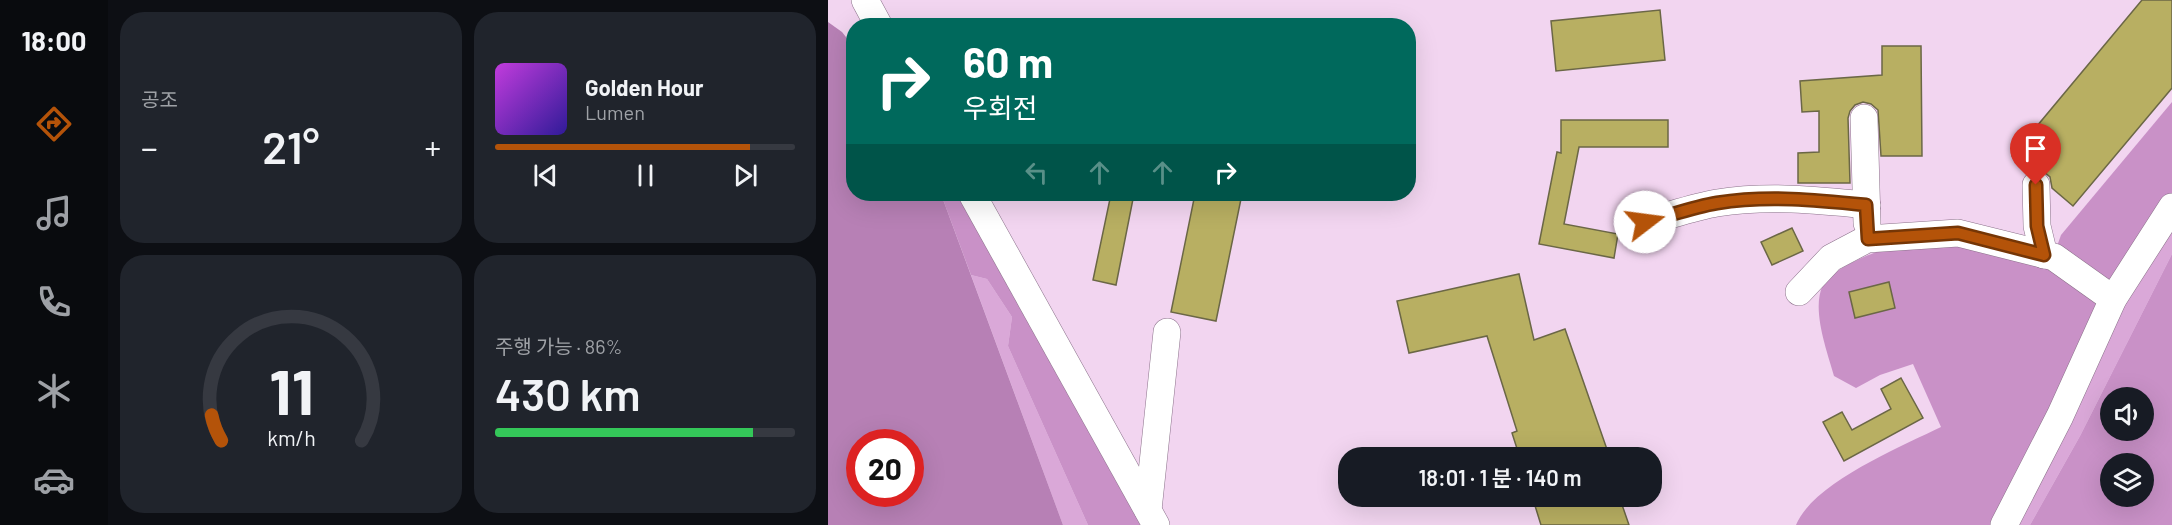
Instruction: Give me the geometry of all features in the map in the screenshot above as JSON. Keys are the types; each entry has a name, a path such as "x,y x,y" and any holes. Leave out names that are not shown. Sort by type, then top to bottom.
{"lane":[{"path":"865,0 875,18"},
{"path":"1864,118 1868,239"},
{"path":"2036,185 2037,226 2044,255"},
{"path":"1645,222 1717,203 1754,199 1806,199 1866,205"},
{"path":"976,201 1152,517"},
{"path":"2004,525 2060,416 2113,299 2172,207"},
{"path":"1798,292 1831,258 1868,239 1958,233 2054,257 2113,299"},
{"path":"1152,517 1167,332"}],"shaded area":[{"path":"828,22 846,37 846,201 944,201 1063,525 828,525"},
{"path":"2172,102 2172,196 2110,283 2056,249 2061,235"},
{"path":"944,201 964,201 971,208 1142,525 1088,525 1008,346 1012,317 987,279 971,275"},
{"path":"2172,223 2172,254 2105,387 2100,387 2100,396 2080,436 2030,525 2014,525 2122,305"},
{"path":"1911,243 1951,243 2042,264 2101,304 1993,525 1796,525 1820,495 1839,481 1882,455 1941,427 1913,364 1880,375 1856,388 1834,376 1819,318 1823,285 1828,278 1847,265 1885,249"},
{"path":"2172,254 2172,525 2030,525 2100,396 2100,441 2154,441 2154,387 2105,387"},
{"path":"971,275 987,279 1012,317 1008,346 1088,525 1063,525"}],"building":[{"path":"2142,0 2172,0 2172,88 2073,206 2052,188 2050,177 2044,172 2030,171 2012,156"},
{"path":"1660,10 1665,60 1556,71 1551,21"},
{"path":"1882,46 1921,46 1922,156 1881,156 1878,110 1871,104 1863,102 1855,105 1848,118 1850,183 1798,183 1798,153 1819,152 1819,111 1802,112 1800,81 1882,75"},
{"path":"1561,120 1668,120 1668,147 1579,147 1564,224 1618,234 1614,258 1539,244 1557,152 1561,153"},
{"path":"1110,201 1133,201 1116,285 1093,280"},
{"path":"1194,201 1241,201 1216,321 1171,312"},
{"path":"1792,228 1803,251 1772,265 1761,242"},
{"path":"1519,274 1534,340 1565,329 1606,447 1516,447 1512,433 1517,431 1487,336 1409,353 1397,301"},
{"path":"1889,282 1895,308 1855,318 1849,292"},
{"path":"1901,378 1923,418 1844,461 1823,422 1842,412 1852,430 1891,409 1881,389"},
{"path":"1535,507 1623,507 1629,525 1541,525"}],"route":[{"path":"1645,222 1717,203 1754,199 1806,199 1866,205 1868,239 1899,235 1958,233 2044,255 2037,226 2036,185"}]}
